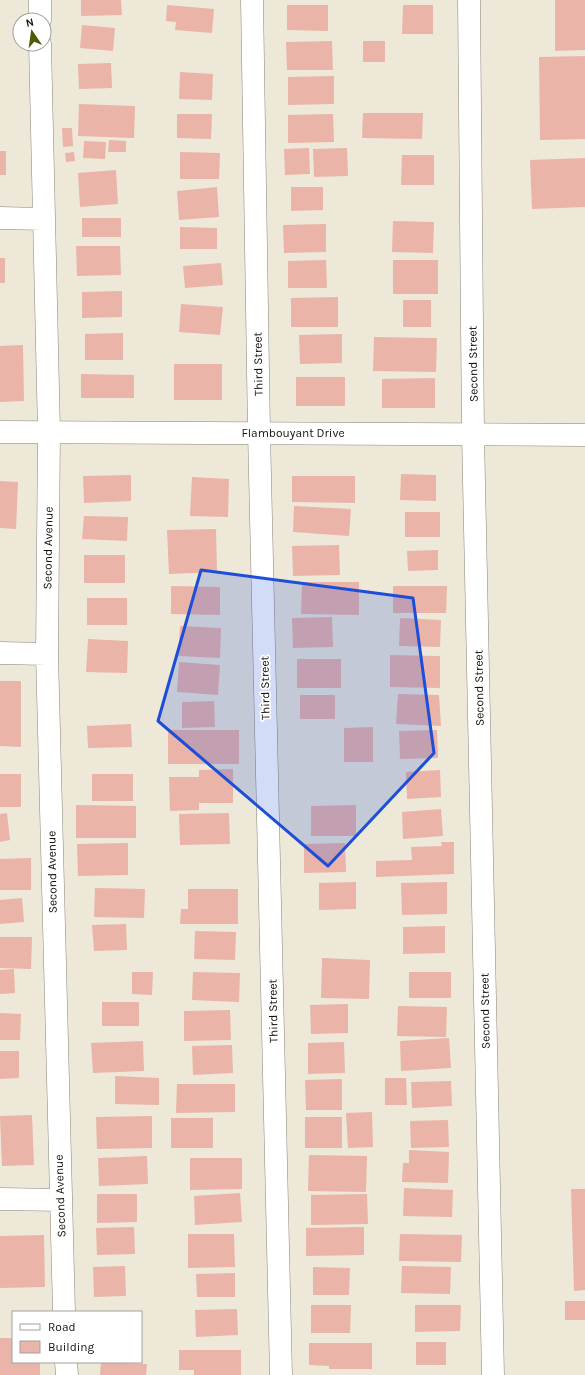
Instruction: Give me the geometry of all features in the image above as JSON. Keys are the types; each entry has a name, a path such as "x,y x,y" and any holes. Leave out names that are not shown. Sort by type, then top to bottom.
{"street":[{"path":"40,0 40,12"},
{"name":"Third Street","path":"252,0 259,432 281,1375"},
{"name":"Second Street","path":"469,0 473,434 493,1375"},
{"name":"Second Avenue","path":"40,52 43,219 50,432 47,654 64,1311"},
{"path":"0,218 43,219"},
{"name":"Flambouyant Drive","path":"0,432 259,432 585,435"},
{"path":"0,653 47,654"},
{"path":"0,1199 60,1200"},
{"path":"66,1363 66,1375"}],"highlighted area":[{"path":"201,570 413,598 434,753 328,866 158,721"}],"building":[{"path":"81,0 121,0 122,15 81,16"},
{"path":"555,0 585,0 585,50 555,51"},
{"path":"167,5 214,9 212,33 175,30 176,22 166,21"},
{"path":"287,5 328,5 328,31 287,30"},
{"path":"403,5 433,5 433,34 402,34"},
{"path":"82,25 115,28 113,51 80,48"},
{"path":"332,41 333,70 287,70 286,42"},
{"path":"363,41 385,41 385,62 363,62"},
{"path":"585,56 585,139 540,140 539,57"},
{"path":"111,63 112,88 79,89 78,64"},
{"path":"180,72 213,74 212,100 179,99"},
{"path":"334,76 334,104 288,105 288,77"},
{"path":"79,104 135,106 134,138 78,136"},
{"path":"363,113 423,113 422,139 362,138"},
{"path":"177,114 212,114 211,139 177,138"},
{"path":"333,114 334,142 288,143 288,115"},
{"path":"62,128 72,128 73,146 63,147"},
{"path":"109,140 126,141 126,152 108,152"},
{"path":"84,141 106,142 105,159 83,158"},
{"path":"309,148 310,174 285,175 284,149"},
{"path":"347,148 348,176 314,177 313,149"},
{"path":"0,151 6,151 6,175 0,175"},
{"path":"74,152 75,161 66,162 65,153"},
{"path":"180,152 220,153 219,179 180,179"},
{"path":"402,155 434,155 434,185 401,185"},
{"path":"585,158 585,207 532,209 530,160"},
{"path":"116,170 118,204 80,207 78,173"},
{"path":"217,187 219,217 179,220 177,191"},
{"path":"291,187 323,187 323,210 291,211"},
{"path":"82,218 121,218 121,237 82,237"},
{"path":"393,221 434,222 433,253 392,252"},
{"path":"326,224 326,252 284,253 283,225"},
{"path":"180,227 217,228 217,249 180,249"},
{"path":"76,246 120,246 121,275 77,276"},
{"path":"0,258 5,258 5,283 0,283"},
{"path":"326,260 327,288 288,288 288,261"},
{"path":"393,260 438,260 438,294 393,294"},
{"path":"221,263 223,285 185,288 183,266"},
{"path":"122,291 122,317 82,318 82,292"},
{"path":"338,297 338,327 291,327 291,298"},
{"path":"403,300 431,300 431,327 403,327"},
{"path":"181,304 223,307 220,335 179,332"},
{"path":"123,333 123,360 85,360 85,334"},
{"path":"342,334 342,363 300,364 299,335"},
{"path":"374,337 437,338 436,372 373,371"},
{"path":"23,345 24,401 0,402 0,346"},
{"path":"174,364 222,364 222,400 174,400"},
{"path":"81,374 134,375 134,398 81,398"},
{"path":"296,377 345,377 345,406 296,406"},
{"path":"435,378 435,408 382,408 382,379"},
{"path":"401,474 436,475 436,501 400,500"},
{"path":"131,475 131,501 84,503 83,476"},
{"path":"292,476 355,476 355,503 292,502"},
{"path":"192,477 229,479 228,517 190,516"},
{"path":"0,481 18,482 16,529 0,528"},
{"path":"294,506 351,509 349,536 293,532"},
{"path":"405,512 440,512 440,537 405,537"},
{"path":"84,516 128,517 127,541 82,539"},
{"path":"216,529 217,572 169,574 167,530"},
{"path":"339,545 340,575 293,576 292,546"},
{"path":"438,550 438,570 408,571 407,551"},
{"path":"84,555 125,555 125,583 84,583"},
{"path":"302,582 359,582 359,615 301,614"},
{"path":"171,586 220,587 220,615 171,614"},
{"path":"393,586 447,586 446,613 393,613"},
{"path":"87,598 127,598 127,625 87,625"},
{"path":"332,617 333,647 293,648 292,618"},
{"path":"400,618 441,620 440,647 399,646"},
{"path":"180,626 221,628 220,658 178,656"},
{"path":"88,639 128,641 127,673 86,672"},
{"path":"390,655 440,656 440,688 390,687"},
{"path":"297,659 341,659 341,688 297,688"},
{"path":"179,662 220,665 218,695 177,692"},
{"path":"0,681 21,681 21,747 0,746"},
{"path":"398,694 439,695 441,726 396,724"},
{"path":"300,695 335,695 335,719 300,719"},
{"path":"214,701 215,727 182,728 182,702"},
{"path":"131,724 132,747 88,748 87,726"},
{"path":"373,727 373,762 344,762 344,728"},
{"path":"168,730 239,730 239,764 168,764"},
{"path":"437,730 438,758 400,759 399,731"},
{"path":"233,769 233,803 199,803 199,810 170,811 169,777 199,777 199,770"},
{"path":"440,770 441,797 407,799 406,772"},
{"path":"0,774 21,774 21,807 0,807"},
{"path":"92,774 133,774 133,801 92,801"},
{"path":"76,805 136,806 136,838 76,838"},
{"path":"356,805 356,836 311,836 311,806"},
{"path":"441,809 443,836 403,839 402,812"},
{"path":"7,813 10,840 0,842 0,814"},
{"path":"229,813 230,844 180,845 179,814"},
{"path":"441,842 454,842 454,874 376,877 376,861 412,860 411,847 442,846"},
{"path":"128,843 128,875 78,876 77,844"},
{"path":"345,843 346,872 304,873 304,844"},
{"path":"31,858 31,890 0,890 0,859"},
{"path":"356,882 356,909 319,910 319,883"},
{"path":"447,882 447,914 402,915 401,883"},
{"path":"95,888 145,889 144,918 94,917"},
{"path":"188,889 238,889 238,924 180,924 181,909 188,909"},
{"path":"22,898 24,922 0,924 0,900"},
{"path":"126,924 127,950 94,951 92,925"},
{"path":"445,926 445,953 403,954 403,927"},
{"path":"195,931 236,932 235,960 194,959"},
{"path":"0,937 32,937 31,969 0,968"},
{"path":"322,958 370,960 369,999 321,998"},
{"path":"14,969 15,993 0,994 0,970"},
{"path":"132,972 153,972 152,995 132,994"},
{"path":"193,972 240,973 239,1002 192,1000"},
{"path":"409,972 451,972 451,998 409,998"},
{"path":"102,1002 139,1002 139,1026 102,1026"},
{"path":"348,1004 348,1033 311,1034 310,1005"},
{"path":"398,1006 447,1007 446,1037 397,1036"},
{"path":"230,1010 231,1040 184,1041 184,1011"},
{"path":"0,1013 21,1014 20,1040 0,1040"},
{"path":"449,1038 451,1068 401,1071 400,1041"},
{"path":"143,1041 144,1071 93,1073 91,1043"},
{"path":"344,1042 345,1073 308,1074 308,1043"},
{"path":"232,1045 233,1073 193,1075 192,1046"},
{"path":"0,1051 19,1051 19,1078 0,1079"},
{"path":"115,1076 159,1078 159,1105 115,1104"},
{"path":"385,1078 406,1078 407,1105 385,1105"},
{"path":"342,1079 342,1110 306,1110 305,1080"},
{"path":"451,1081 452,1106 412,1108 411,1082"},
{"path":"177,1084 235,1084 235,1112 176,1113"},
{"path":"372,1112 373,1147 348,1148 346,1113"},
{"path":"32,1115 34,1165 2,1166 0,1116"},
{"path":"152,1116 152,1148 97,1149 96,1117"},
{"path":"305,1117 342,1117 342,1148 305,1148"},
{"path":"171,1118 213,1118 213,1148 171,1148"},
{"path":"448,1120 449,1147 411,1148 410,1121"},
{"path":"409,1150 449,1152 448,1183 402,1182 403,1163 409,1163"},
{"path":"309,1155 367,1156 366,1192 308,1191"},
{"path":"147,1156 148,1184 99,1186 98,1158"},
{"path":"190,1158 242,1158 242,1189 190,1190"},
{"path":"404,1188 453,1190 452,1217 403,1216"},
{"path":"571,1189 585,1189 585,1290 574,1291"},
{"path":"240,1193 242,1222 195,1225 194,1196"},
{"path":"97,1194 137,1194 137,1222 97,1223"},
{"path":"367,1194 368,1224 311,1225 311,1195"},
{"path":"134,1227 135,1254 97,1255 96,1228"},
{"path":"364,1227 364,1255 306,1256 306,1228"},
{"path":"188,1234 234,1234 235,1267 188,1268"},
{"path":"400,1234 462,1235 461,1262 399,1261"},
{"path":"44,1235 45,1287 0,1288 0,1236"},
{"path":"125,1266 126,1296 94,1297 93,1267"},
{"path":"402,1266 451,1267 450,1294 401,1293"},
{"path":"313,1267 350,1268 349,1295 313,1295"},
{"path":"235,1273 235,1297 197,1297 196,1274"},
{"path":"565,1301 585,1301 585,1320 565,1320"},
{"path":"311,1305 351,1305 350,1333 311,1333"},
{"path":"415,1305 461,1305 460,1331 415,1332"},
{"path":"237,1309 238,1335 196,1337 195,1310"},
{"path":"0,1338 12,1338 12,1363 40,1363 40,1375 0,1375"},
{"path":"416,1342 446,1342 446,1365 416,1365"},
{"path":"309,1343 372,1343 372,1369 329,1369 329,1366 309,1365"},
{"path":"179,1350 241,1350 241,1375 194,1375 194,1370 179,1370"},
{"path":"101,1363 147,1364 146,1375 100,1375"}]}
